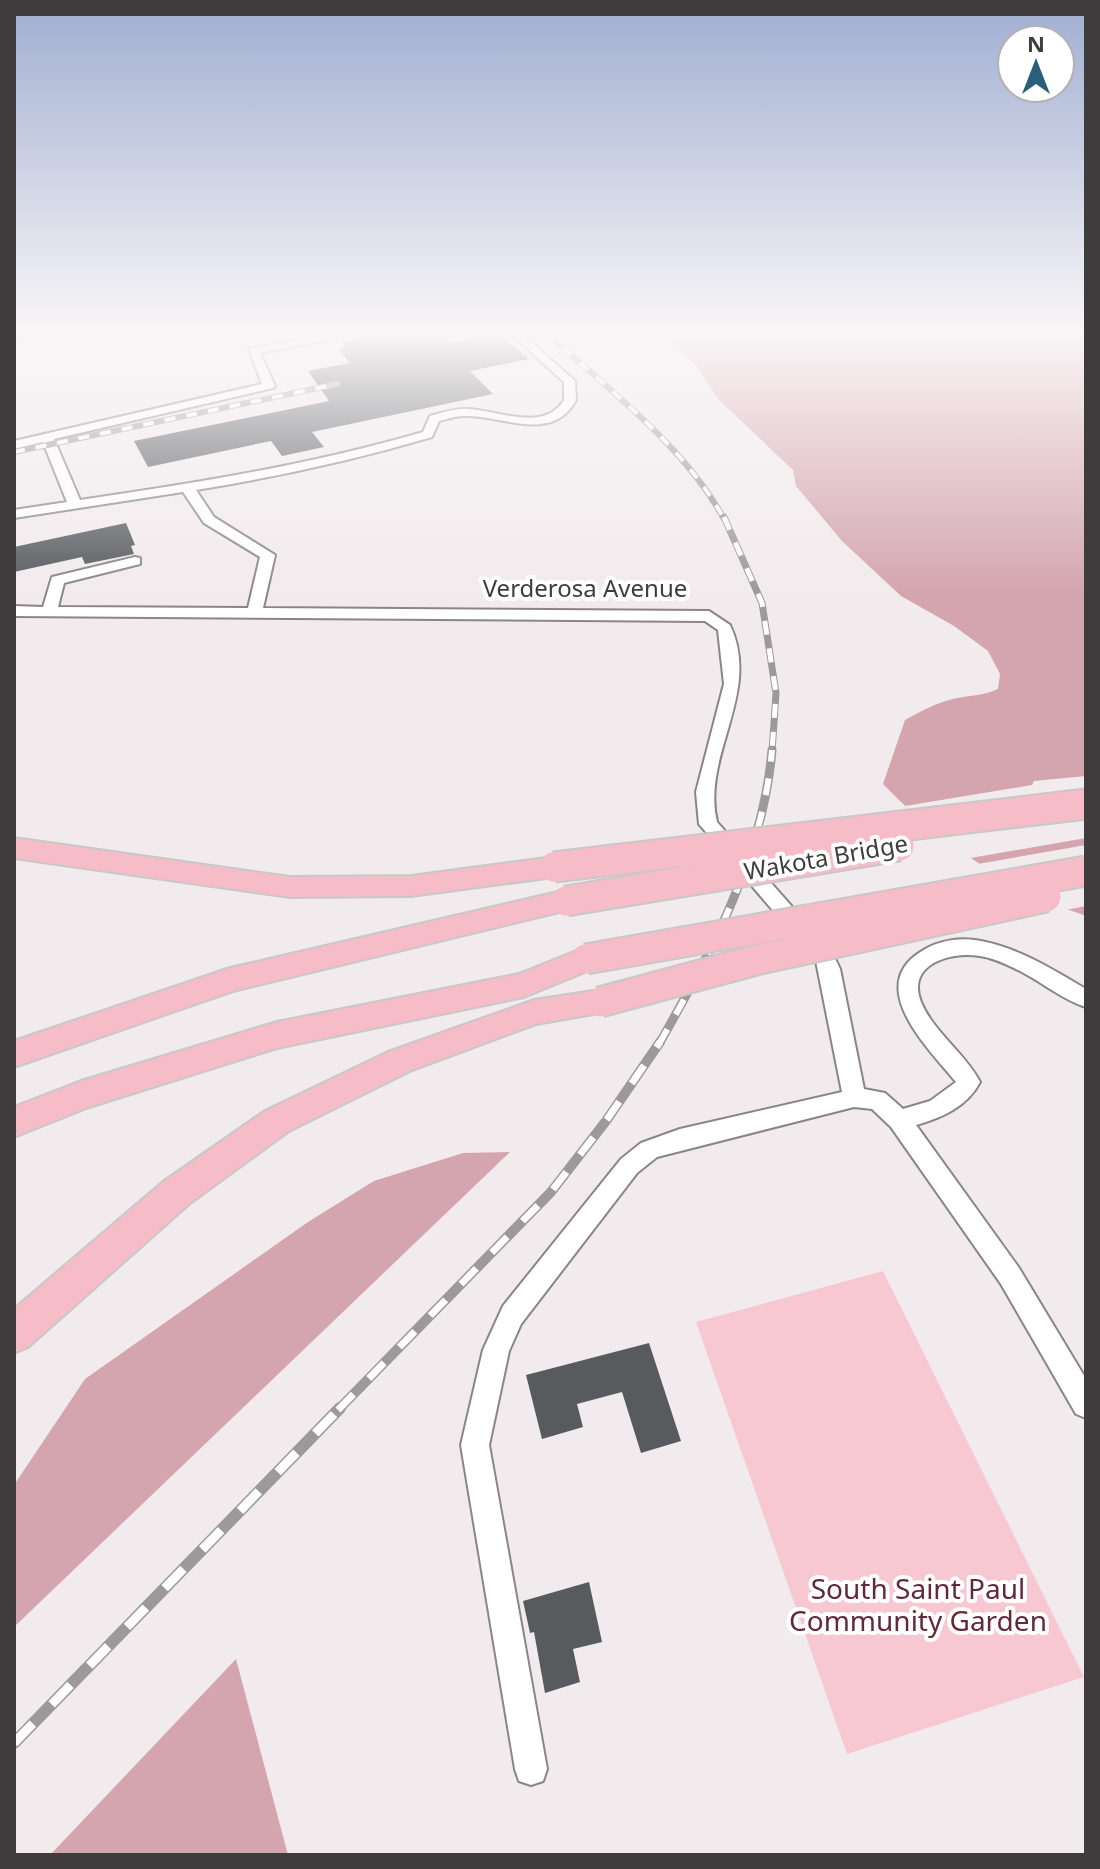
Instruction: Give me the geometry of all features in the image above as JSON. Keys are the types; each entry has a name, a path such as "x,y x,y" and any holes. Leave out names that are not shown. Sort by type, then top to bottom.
{"highway":[{"path":"14,848 290,887 411,886 1086,804"},
{"name":"Wakota Bridge","path":"14,1054 230,980 566,901 1086,814"},
{"path":"14,1122 81,1095 277,1035 524,985 586,959 1086,871"},
{"path":"14,1334 176,1193 277,1121 400,1061 534,1012 600,1002 756,960 980,913 1086,887"}],"street":[{"path":"14,445 120,420"},
{"path":"14,514 187,486 384,448 428,434 434,420"},
{"path":"47,437 75,504"},
{"path":"187,486 194,505 209,523 268,555 254,613"},
{"path":"14,528 46,522 42,510"},
{"path":"49,611 57,580 135,561"},
{"name":"Verderosa Avenue","path":"14,611 709,616 725,628 732,683 707,787 704,815 708,824 825,957 830,969 854,1098"},
{"path":"899,1120 941,1107 957,1097 969,1082 917,1013 908,996 913,967 926,956 961,946 1000,954 1086,999"},
{"path":"1046,977 1086,986"},
{"path":"531,1769 475,1445 496,1350 512,1315 629,1166 649,1150 680,1139 854,1098 877,1100 899,1120 1010,1276 1086,1404"}],"green space":[{"name":"South Saint Paul Community Garden","path":"883,1271 1084,1677 847,1754 696,1322"}],"shaded area":[{"path":"740,420 1086,420 1086,916 1029,892 977,862 928,826 883,784 905,720 941,703 998,689 1000,674 988,651 954,626 901,596 842,541 796,486 793,470"},
{"path":"510,1152 14,1627 14,1485 85,1379 308,1222 374,1181 463,1153"},
{"path":"236,1659 288,1855 50,1855"}],"pier":[{"path":"1086,776 1086,838 965,859 899,807 1032,785 1034,781"},
{"path":"1086,845 1086,906 1061,911 989,877 972,865"}],"building":[{"path":"235,420 368,420 312,432 324,447 282,456 271,441 148,467 134,441"},
{"path":"126,523 135,545 131,546 134,554 85,564 82,557 14,572 14,547"},
{"path":"649,1343 681,1441 641,1453 622,1392 577,1404 583,1427 542,1439 526,1375"},
{"path":"589,1582 602,1642 573,1649 580,1682 545,1693 534,1632 530,1633 523,1601"}],"railway":[{"path":"14,452 165,420"},
{"path":"643,420 688,467 724,519"},
{"path":"724,517 762,603 776,693 772,752"},
{"path":"659,1044 732,903 758,828 772,750"},
{"path":"338,1410 551,1192 606,1121 660,1042"},
{"path":"14,1743 340,1408"}]}
